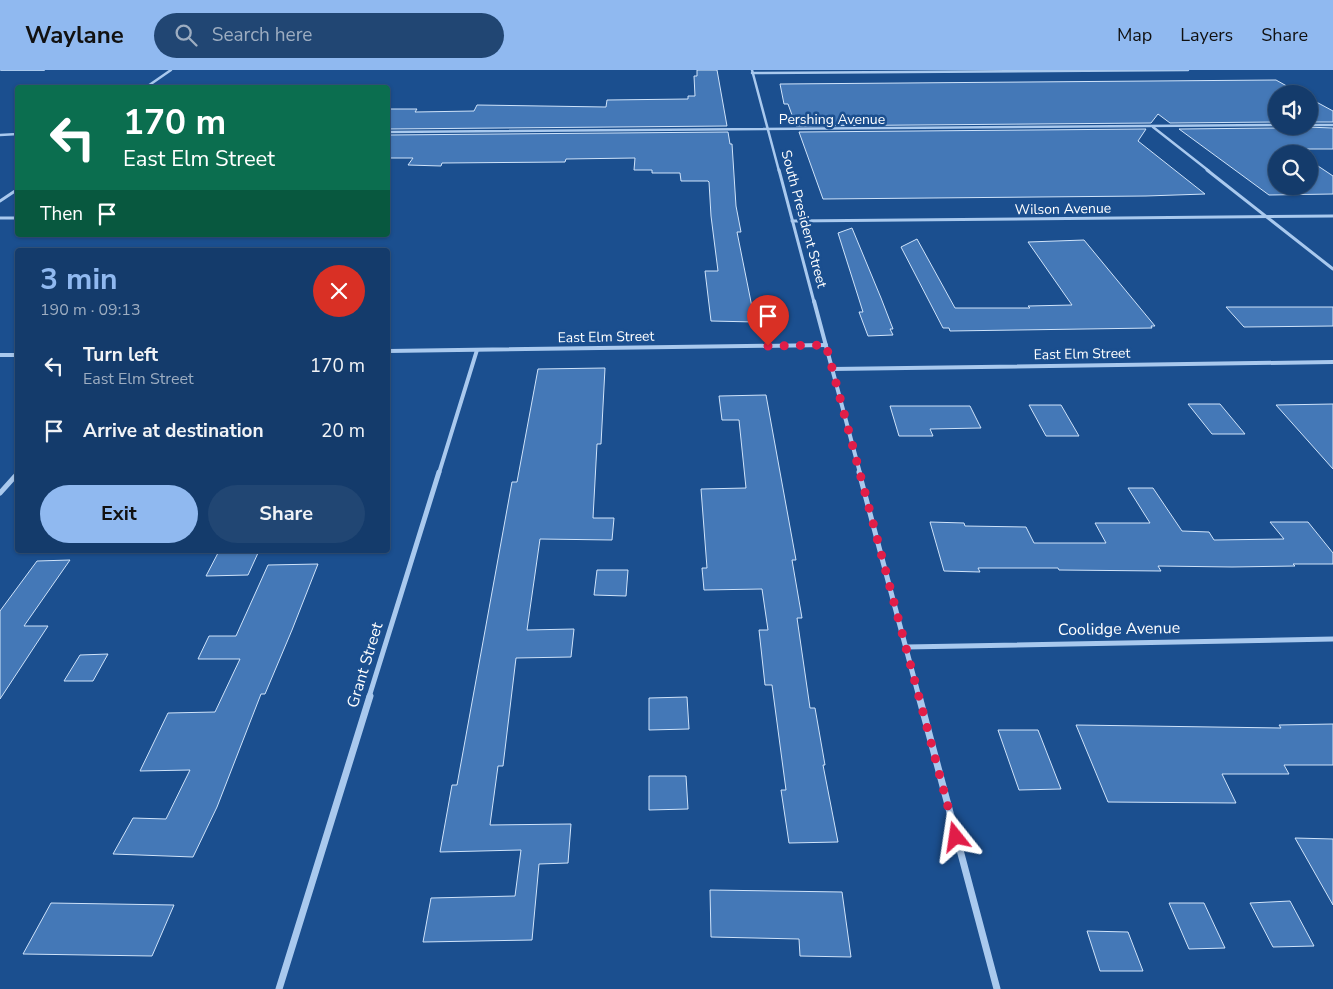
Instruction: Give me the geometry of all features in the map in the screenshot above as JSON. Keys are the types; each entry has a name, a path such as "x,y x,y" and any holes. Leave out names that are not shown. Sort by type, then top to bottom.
{"street":[{"path":"149,85 171,70"},
{"path":"752,72 1188,70"},
{"name":"South President Street","path":"752,72 832,369"},
{"name":"Pershing Avenue","path":"390,132 1268,125"},
{"path":"1318,125 1333,125"},
{"path":"1152,126 1333,269"},
{"path":"0,135 15,134"},
{"path":"0,201 15,191"},
{"name":"Wilson Avenue","path":"792,221 1333,216"},
{"path":"0,218 15,218"},
{"name":"East Elm Street","path":"390,351 826,345"},
{"name":"Grant Street","path":"279,989 477,350"},
{"path":"0,355 15,355"},
{"name":"East Elm Street","path":"832,369 1333,362"},
{"path":"832,369 997,989"},
{"path":"0,493 15,476"},
{"name":"Coolidge Avenue","path":"906,647 1333,639"}],"lane":[{"path":"0,70 44,70"}],"building":[{"path":"697,70 717,70 727,126 390,129 390,109 417,109 415,112 474,111 477,105 606,107 607,100 688,99 688,96 695,96 694,76 697,76"},
{"path":"1276,80 1285,85 1268,85 1268,122 1170,123 1158,114 1151,123 796,126 788,104 784,104 780,84"},
{"path":"1318,103 1333,111 1333,122 1318,122"},
{"path":"1318,127 1333,128 1333,149 1318,149 1318,145 1268,145 1268,194 1179,129 1268,128 1268,135 1318,135"},
{"path":"1146,129 1138,141 1205,194 823,199 799,132"},
{"path":"728,132 730,144 732,144 736,206 741,232 737,232 755,322 711,321 705,271 718,271 708,181 681,181 680,173 652,173 652,170 634,170 635,158 566,159 565,162 442,163 441,166 408,165 413,158 390,158 390,135"},
{"path":"1318,166 1333,176 1333,194 1318,194"},
{"path":"852,228 893,329 890,329 893,335 868,336 859,312 863,312 838,233"},
{"path":"917,239 955,308 1030,308 1028,306 1072,305 1028,242 1084,240 1155,326 1151,326 1152,328 950,331 949,328 943,328 901,247"},
{"path":"1226,307 1333,307 1333,326 1244,327"},
{"path":"605,368 601,444 597,444 593,518 614,518 612,540 540,539 527,630 574,629 571,657 516,658 503,766 498,766 490,825 571,824 568,863 539,864 532,940 423,942 431,898 515,896 521,850 440,852 452,785 457,785 512,482 517,482 538,369"},
{"path":"766,395 796,560 792,560 802,618 797,618 810,708 815,708 825,765 823,765 838,842 789,843 781,790 786,790 772,685 765,685 759,630 768,630 762,589 704,590 702,568 707,568 701,489 746,488 739,420 722,420 719,396"},
{"path":"1188,404 1220,404 1245,434 1212,434"},
{"path":"1333,404 1333,469 1276,405"},
{"path":"1029,405 1061,405 1079,436 1046,436"},
{"path":"890,406 970,406 981,428 930,429 933,436 899,436"},
{"path":"1128,488 1153,488 1182,531 1209,532 1214,540 1284,539 1270,522 1308,522 1333,553 1333,564 1232,567 1158,566 1161,571 978,568 980,572 944,571 930,522 964,523 965,526 1026,527 1034,543 1106,543 1095,523 1150,523"},
{"path":"218,553 258,553 248,575 206,576"},
{"path":"70,560 24,626 48,626 0,699 0,611 37,561"},
{"path":"318,564 265,694 261,694 217,807 193,857 113,854 133,818 166,819 190,770 140,771 168,713 215,712 240,659 198,659 209,636 236,636 268,565"},
{"path":"597,570 628,570 626,596 594,595"},
{"path":"108,654 93,681 64,681 80,655"},
{"path":"687,697 689,729 649,730 649,698"},
{"path":"1333,724 1333,765 1284,765 1289,774 1222,774 1236,803 1108,802 1076,725 1281,728 1279,725"},
{"path":"998,730 1038,730 1061,789 1019,790"},
{"path":"649,776 686,776 688,809 649,810"},
{"path":"1295,838 1333,839 1333,905"},
{"path":"710,890 842,892 851,957 800,956 799,939 711,937"},
{"path":"1290,901 1314,946 1273,947 1250,903"},
{"path":"51,903 174,905 152,956 23,954"},
{"path":"1169,903 1204,903 1225,948 1189,949"},
{"path":"1087,931 1128,932 1143,971 1100,971"}],"route":[{"path":"768,346 826,345 956,837"}]}
